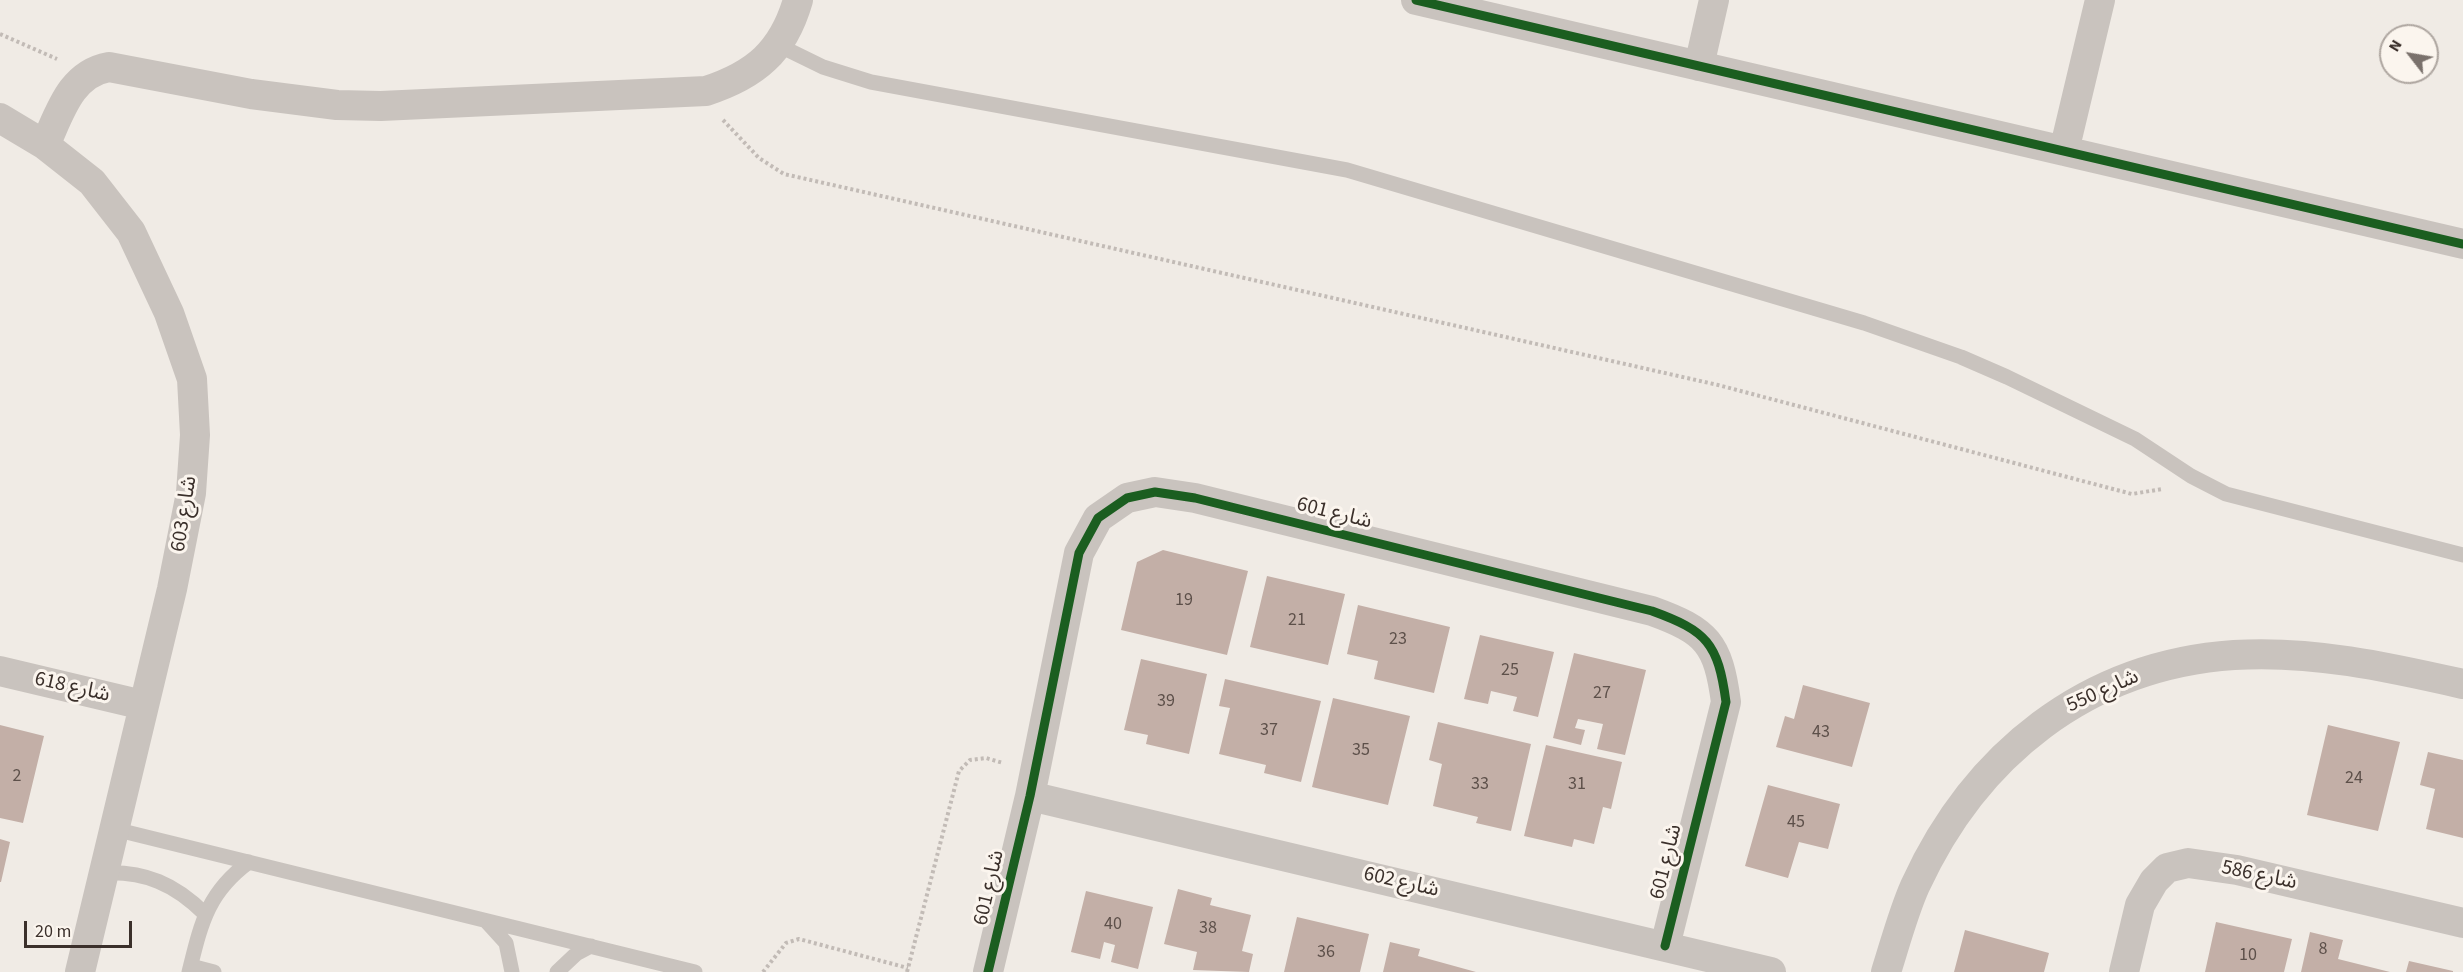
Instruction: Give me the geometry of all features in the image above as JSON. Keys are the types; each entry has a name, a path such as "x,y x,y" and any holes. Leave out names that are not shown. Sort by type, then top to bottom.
{"street":[{"path":"45,145 71,90 87,74 98,69 121,67 262,95 337,105 381,106 706,91 733,82 758,66 778,45 792,20 798,0"},
{"path":"1416,0 2463,244"},
{"path":"1699,66 1714,0"},
{"path":"2064,151 2100,0"},
{"name":"شارع 603","path":"0,118 45,145 92,182 131,232 168,314 192,379 195,435 191,493 172,589 80,972"},
{"name":"شارع 601","path":"988,972 1033,784 1079,553 1098,518 1127,498 1155,492 1195,498 1652,611 1682,622 1708,641 1722,671 1726,702 1665,946"},
{"name":"شارع 550","path":"1886,972 1915,887 1942,836 1974,788 2012,748 2058,712 2115,683 2173,664 2244,656 2296,656 2353,662 2463,684"},
{"name":"شارع 618","path":"0,671 143,705"},
{"name":"شارع 602","path":"1033,784 1771,972"},
{"name":"شارع 586","path":"2124,972 2140,905 2154,881 2167,868 2188,863 2237,870 2463,923"}],"lane":[{"path":"778,45 823,67 872,82 1347,170 1864,323 1961,357 2007,377 2135,439 2208,486 2244,500 2463,555"},
{"path":"114,829 695,972"},
{"path":"214,972 190,969 205,914 223,884 249,862"},
{"path":"103,873 126,872 148,876 169,884 189,897 205,914"},
{"path":"484,920 497,930 506,943 512,972"},
{"path":"557,972 576,954 591,946"}],"path":[{"path":"0,34 87,74"},
{"path":"706,91 720,116 738,138 759,158 784,174 1718,385 2132,494 2163,489 2191,476"},
{"path":"763,972 786,943 800,939 907,970 959,771 970,760 986,759 1033,784"}],"building":[{"path":"1163,550 1248,571 1227,655 1121,630 1137,562"},
{"path":"1267,576 1345,594 1328,665 1250,647"},
{"path":"1358,605 1450,627 1434,693 1374,679 1378,661 1347,654"},
{"path":"1480,635 1554,652 1538,717 1513,711 1517,697 1491,691 1488,704 1464,699"},
{"path":"1574,653 1646,670 1625,755 1597,749 1603,724 1578,719 1575,728 1585,730 1581,745 1553,738"},
{"path":"1141,659 1207,674 1189,754 1146,744 1148,735 1124,730"},
{"path":"1225,679 1321,701 1301,782 1264,773 1266,765 1219,754 1230,708 1219,706"},
{"path":"1803,685 1870,703 1852,767 1776,747 1785,716 1794,719"},
{"path":"1333,698 1410,716 1388,805 1312,787"},
{"path":"1438,722 1531,744 1511,831 1476,823 1478,817 1433,806 1442,764 1429,760"},
{"path":"0,725 44,736 23,823 0,818"},
{"path":"2328,725 2400,742 2378,831 2307,815"},
{"path":"1546,745 1622,762 1611,809 1603,807 1594,844 1574,839 1572,847 1524,836"},
{"path":"2428,752 2463,760 2463,838 2426,829 2435,789 2420,785"},
{"path":"1768,785 1840,804 1828,849 1799,842 1788,878 1745,866"},
{"path":"0,839 10,842 1,882 0,882"},
{"path":"1178,889 1212,898 1210,905 1251,915 1242,951 1253,954 1249,972 1193,970 1197,952 1164,944"},
{"path":"1086,891 1153,907 1138,969 1111,962 1115,945 1104,942 1100,959 1071,952"},
{"path":"1297,917 1369,934 1360,972 1284,972"},
{"path":"2216,922 2292,939 2284,972 2205,972"},
{"path":"1965,930 2049,953 2044,972 1954,972"},
{"path":"2310,932 2343,940 2338,959 2390,972 2301,972"},
{"path":"1390,942 1420,949 1418,956 1476,972 1383,972"},
{"path":"2409,961 2453,971 2453,972 2406,972"}],"cycle path":[{"path":"1416,0 2463,244"},
{"path":"988,972 1030,796 1079,553 1098,518 1127,498 1155,492 1195,498 1652,611 1686,625 1697,633 1714,653 1723,682 1726,702 1665,946"}]}
